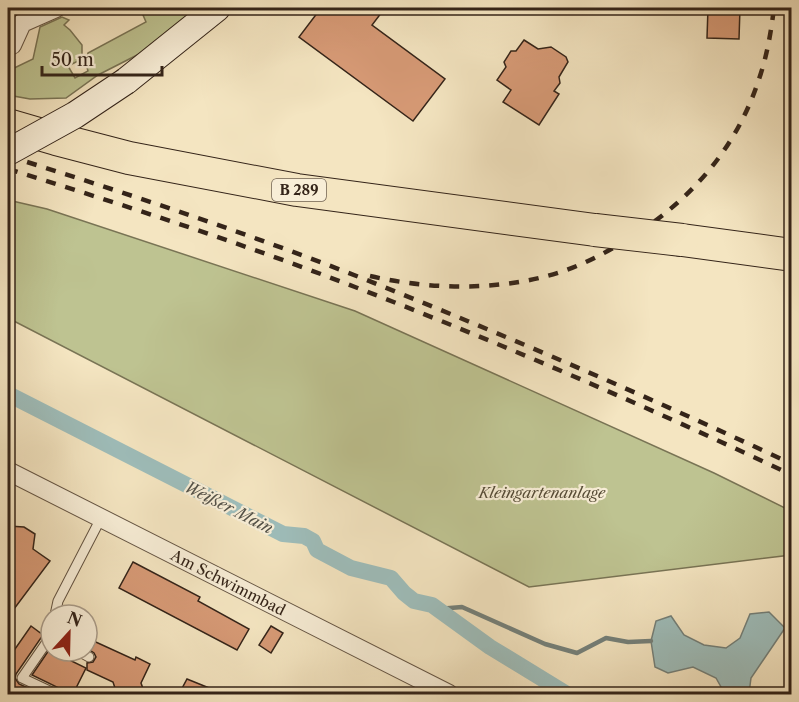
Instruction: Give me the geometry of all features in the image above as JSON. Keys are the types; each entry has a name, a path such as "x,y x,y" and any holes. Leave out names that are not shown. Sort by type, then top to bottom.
{"highway":[{"name":"B 289","path":"8,125 129,158 297,190 792,255"}],"street":[{"path":"12,45 22,23 56,8"},
{"path":"8,152 75,115 126,81 217,8"},
{"name":"Am Schwimmbad","path":"8,471 449,694"}],"lane":[{"path":"58,603 101,518"},
{"path":"39,653 22,678 56,694"}],"green space":[{"path":"156,8 200,8 143,52 98,75 66,98 30,99 8,95 8,71 33,59 40,27 62,17 69,20 64,25 82,45 82,59 68,66 75,78 88,71 86,64 88,53 146,22 143,15"},
{"name":"Kleingartenanlage","path":"8,200 47,209 355,311 714,473 791,511 791,555 529,587 8,318"}],"water":[{"path":"769,612 785,628 751,678 749,693 725,694 716,678 693,667 668,673 655,667 651,641 656,621 671,616 684,635 704,645 726,648 740,638 750,614"}],"building":[{"path":"321,8 385,8 372,25 445,79 413,121 299,37"},
{"path":"708,8 740,8 739,39 707,38"},
{"path":"524,40 538,49 551,47 566,57 568,62 559,77 560,83 554,91 559,94 539,125 503,102 511,90 497,80 506,67 504,62 511,51 516,51"},
{"path":"8,526 24,527 35,534 33,549 50,561 8,617"},
{"path":"133,562 200,597 198,601 249,629 237,650 119,588"},
{"path":"31,626 39,632 39,641 15,678 19,684 41,694 8,694 8,659"},
{"path":"271,626 283,633 271,653 259,645"},
{"path":"99,644 135,660 136,657 150,664 141,683 145,694 117,694 113,682 87,670 87,663 99,663"},
{"path":"40,663 76,663 86,668 73,694 63,694 59,688 32,675"},
{"path":"187,679 224,694 179,694"}],"waterway":[{"name":"Weißer Main","path":"8,394 283,534 304,536 313,541 317,550 351,568 391,578 414,601 432,605 490,647 567,694"},
{"path":"438,609 462,607 545,644 577,653 606,638 628,642 651,641"}],"railway":[{"path":"370,276 436,286 481,286 525,281 558,273 581,264 633,236 655,221 693,188 725,149 750,104 759,79 774,8"},
{"path":"8,156 185,214 359,277 577,367 792,464"},
{"path":"8,169 182,225 355,287 575,377 792,475"}]}
